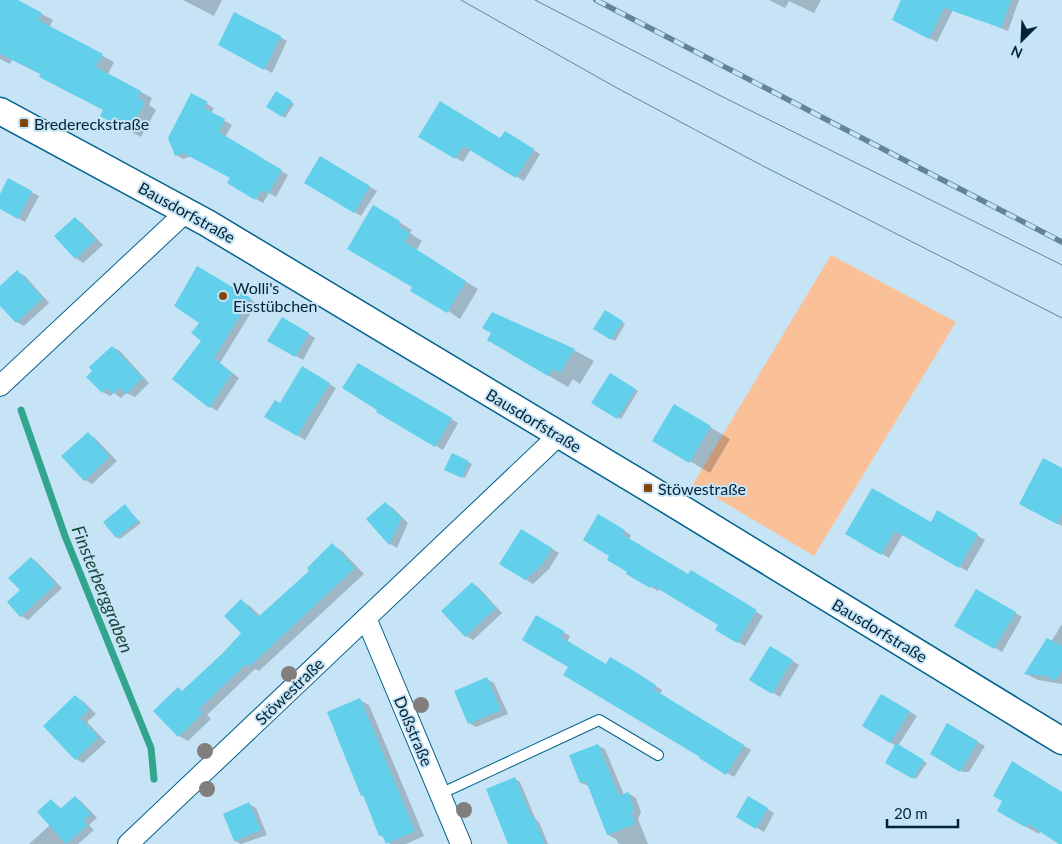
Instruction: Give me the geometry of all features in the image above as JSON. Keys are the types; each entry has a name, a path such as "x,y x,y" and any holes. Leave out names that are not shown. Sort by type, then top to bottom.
{"street":[{"name":"Bausdorfstraße","path":"0,111 187,212 376,324 1062,741"},
{"path":"0,386 187,212"},
{"name":"Stöwestraße","path":"128,844 559,435"},
{"name":"Doßstraße","path":"366,618 461,844"}],"lane":[{"path":"440,794 599,720 658,755"}],"shaded area":[{"path":"831,255 956,322 814,556 693,484"}],"building":[{"path":"0,0 18,0 42,13 38,20 103,54 96,67 141,91 138,98 145,102 129,132 100,116 103,110 39,77 41,74 0,54"},
{"path":"901,0 1011,0 1001,28 944,8 929,39 892,20"},
{"path":"234,12 281,36 264,70 218,45"},
{"path":"276,91 292,101 282,117 266,107"},
{"path":"191,93 208,102 204,108 225,119 219,132 282,170 268,194 262,190 255,200 227,183 230,178 183,153 175,156 168,138"},
{"path":"440,101 500,138 505,131 534,149 516,178 463,146 455,159 418,137"},
{"path":"320,156 370,186 354,213 304,183"},
{"path":"8,178 32,191 18,219 0,209 0,194"},
{"path":"373,205 400,221 398,225 410,233 405,242 466,281 447,313 410,291 412,287 347,249"},
{"path":"75,217 96,240 75,259 54,236"},
{"path":"197,266 251,298 214,358 232,373 209,408 172,379 201,341 191,333 199,323 174,306"},
{"path":"17,270 43,298 16,323 0,306 0,286"},
{"path":"605,310 623,321 611,340 593,329"},
{"path":"492,312 575,349 560,373 552,369 548,376 487,340 491,333 482,328"},
{"path":"282,317 309,333 295,357 267,341"},
{"path":"112,346 143,378 126,394 120,388 113,394 107,388 102,393 86,377 92,371 89,367"},
{"path":"358,363 452,418 435,447 376,412 377,410 342,388"},
{"path":"302,366 330,383 297,436 264,417 275,400 280,403"},
{"path":"610,373 636,389 617,419 591,403"},
{"path":"674,404 711,426 689,463 652,441"},
{"path":"88,432 110,457 84,481 61,456"},
{"path":"452,453 469,461 462,478 444,470"},
{"path":"1043,458 1062,468 1062,513 1057,524 1019,504"},
{"path":"872,488 931,522 937,510 978,534 959,568 895,531 881,555 845,534"},
{"path":"385,502 402,518 389,545 366,519"},
{"path":"125,504 138,521 116,538 103,522"},
{"path":"598,514 625,530 622,534 688,574 691,570 757,610 737,643 715,630 718,625 652,585 650,588 626,574 627,572 607,560 609,556 583,540"},
{"path":"521,529 552,548 542,565 525,580 499,564"},
{"path":"332,543 355,568 249,667 246,664 199,709 203,713 178,737 153,711 178,687 182,691 224,652 241,633 224,616 241,599 258,617 309,571 307,568"},
{"path":"31,557 56,584 20,617 7,602 20,590 8,578"},
{"path":"472,582 496,608 465,637 441,611"},
{"path":"976,589 1016,612 994,649 954,626"},
{"path":"536,615 564,631 561,637 606,664 610,657 629,668 656,685 653,689 744,745 726,775 700,757 563,675 568,667 522,640"},
{"path":"1047,638 1062,646 1062,671 1055,681 1047,676 1024,674"},
{"path":"770,646 793,660 772,694 749,680"},
{"path":"487,677 501,710 468,724 454,691"},
{"path":"881,694 910,711 890,743 862,726"},
{"path":"75,695 89,709 80,718 99,737 75,760 43,726"},
{"path":"360,698 415,831 386,844 382,835 379,836 363,795 361,796 327,712"},
{"path":"947,723 978,741 960,772 930,754"},
{"path":"896,743 924,760 913,779 885,763"},
{"path":"598,744 619,796 628,792 634,807 632,814 635,824 607,835 586,781 580,783 569,755"},
{"path":"1012,761 1062,792 1062,844 1059,844 1028,824 1025,827 997,811 1002,801 993,796"},
{"path":"515,777 545,844 508,844 486,789"},
{"path":"75,796 91,814 83,821 88,825 66,844 37,812 51,799 60,809"},
{"path":"748,796 768,808 756,829 736,817"},
{"path":"249,802 261,830 234,841 223,814"}],"waterway":[{"name":"Finsterberggraben","path":"21,410 65,536 151,748 154,779"}],"tram line":[{"path":"461,0 617,88 763,166 1062,318"},
{"path":"535,0 723,97 1062,265"}],"railway":[{"path":"596,0 1062,242"}],"place":[{"name":"Bredereckstraße","path":"24,123"},
{"name":"Wolli's Eisstübchen","path":"223,296"},
{"name":"Stöwestraße","path":"648,488"}]}
